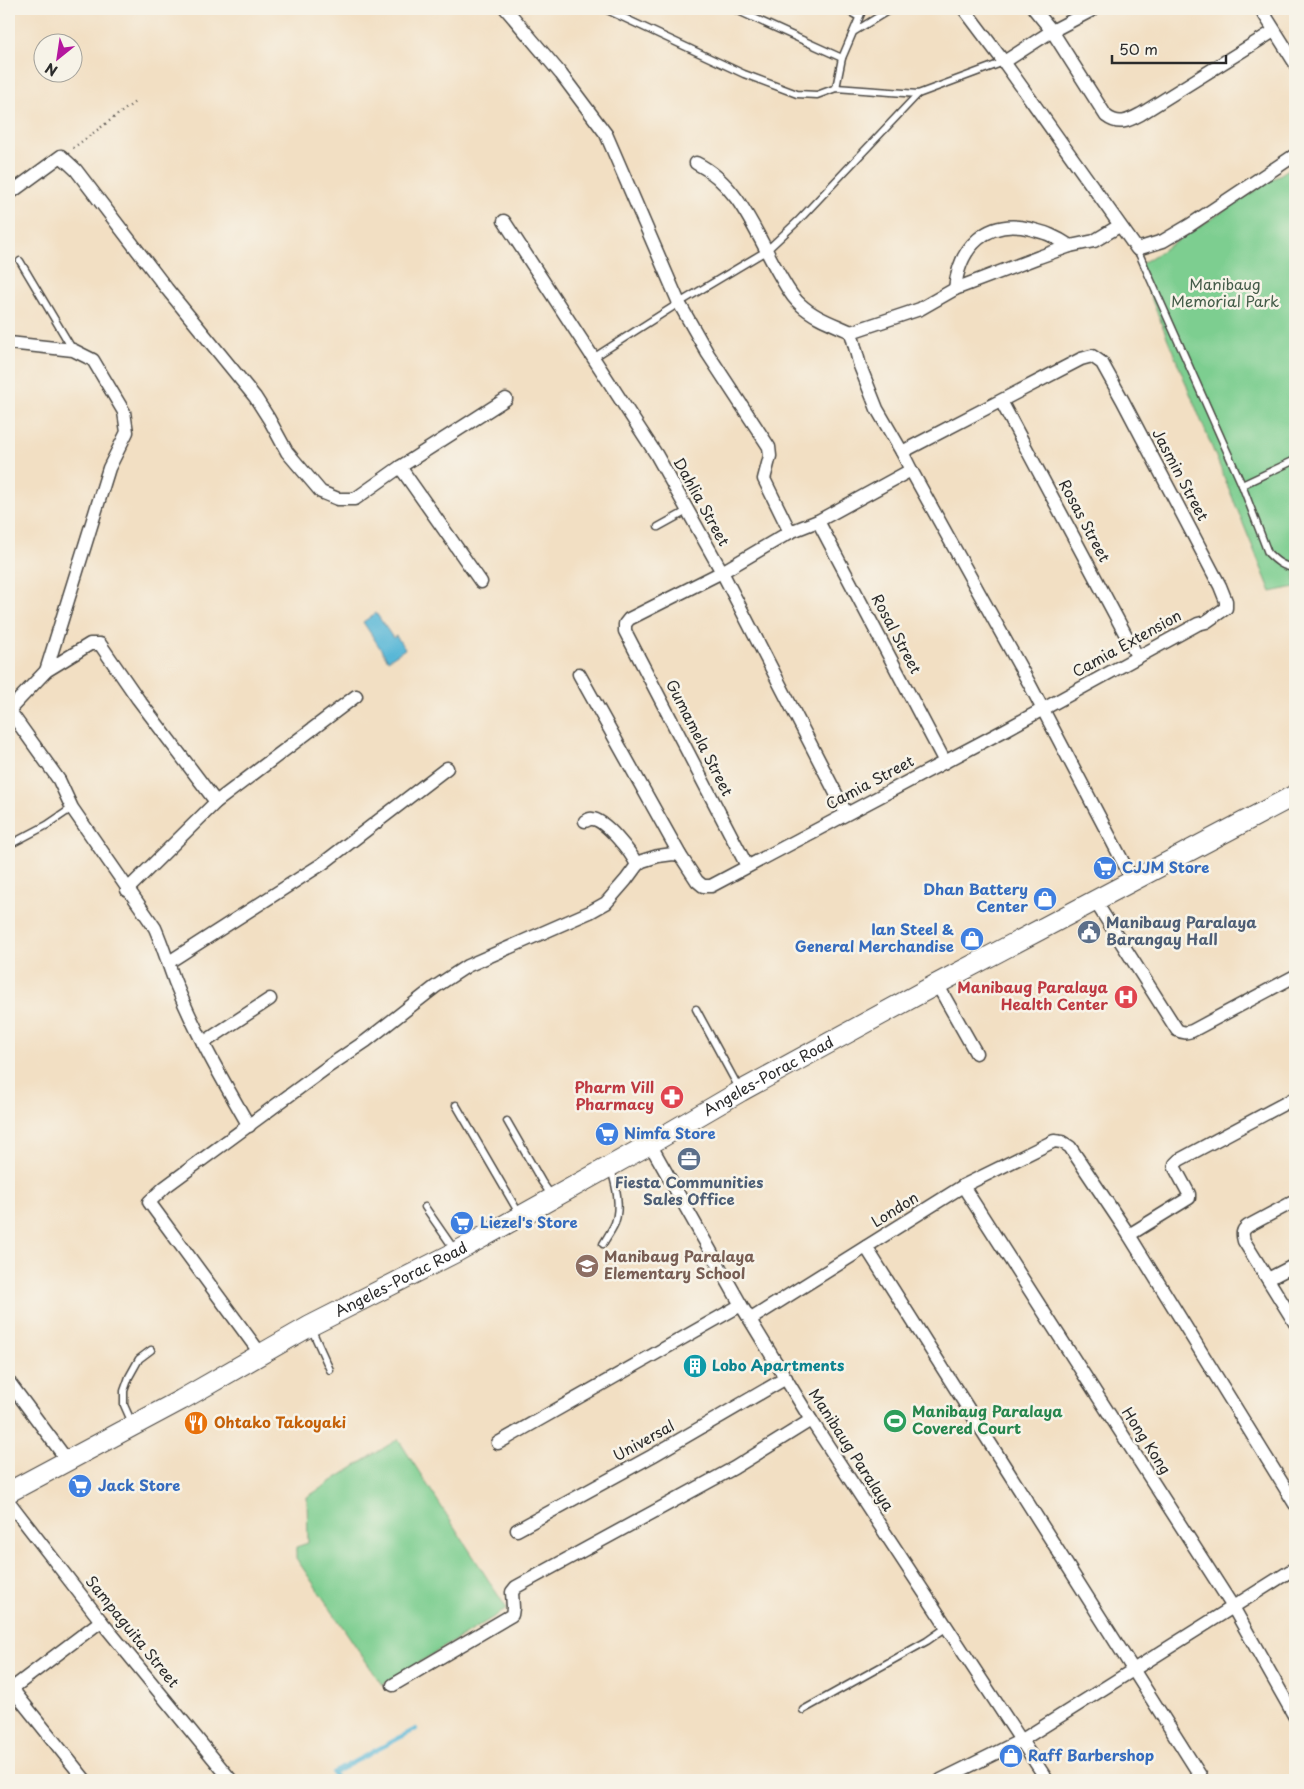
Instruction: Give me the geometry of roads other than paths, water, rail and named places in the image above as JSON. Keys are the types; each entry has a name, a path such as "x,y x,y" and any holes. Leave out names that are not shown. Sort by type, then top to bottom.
{"main road":[{"name":"Angeles-Porac Road","path":"9,1492 181,1400 310,1326 456,1252 741,1091 937,984 1295,795"}],"street":[{"path":"506,9 561,74 606,134 679,303 708,354 769,447 770,456 764,480 790,532"},
{"path":"964,9 1137,249 1163,241 1190,225 1295,155"},
{"path":"1034,9 1052,31 1106,116 1115,122 1126,122 1141,114 1274,31"},
{"path":"1004,62 1052,31 1094,9"},
{"path":"1261,9 1295,63"},
{"path":"9,194 61,156 76,170 177,302 255,397 286,452 321,492 338,499 355,499 400,467 506,399"},
{"path":"696,163 710,171 727,185 799,304 814,315 851,332 920,309 955,290 1070,246 1094,241 1119,226"},
{"name":"Dahlia Street","path":"504,222 656,454 722,572 846,813"},
{"path":"955,290 956,276 963,258 973,243 984,234 1010,226 1048,234 1070,246"},
{"path":"851,332 860,366 877,409 1043,709 1133,881"},
{"path":"9,343 73,350 93,360 124,412 127,432 109,468 46,671"},
{"name":"Jasmin Street","path":"1002,400 1081,359 1092,356 1102,363 1124,401 1220,586 1226,601 1226,608"},
{"path":"902,452 1002,400"},
{"name":"Rosas Street","path":"1002,400 1137,656"},
{"path":"400,467 480,582"},
{"path":"722,572 790,532 818,521 911,470"},
{"name":"Rosal Street","path":"818,521 945,762"},
{"name":"Gumamela Street","path":"722,572 629,619 625,624 625,631 747,866"},
{"name":"Camia Extension","path":"1043,709 1137,656 1198,624 1206,622 1226,608"},
{"path":"216,802 138,699 100,644 90,644 46,671 9,710 59,780 72,808 155,928 164,947 175,981 203,1043 249,1126"},
{"path":"579,674 680,855"},
{"path":"127,890 216,802 356,696"},
{"name":"Camia Street","path":"680,855 697,881 703,886 711,886 1043,709"},
{"path":"169,962 263,904 322,864 447,768"},
{"path":"585,821 590,818 594,819 605,826 630,854 637,865"},
{"path":"260,1353 149,1202 165,1188 329,1066 366,1042 434,987 467,966 590,912 606,902 637,865 642,862 658,856 680,855"},
{"path":"1095,901 1177,1030 1181,1032 1192,1031 1295,976"},
{"path":"937,984 976,1053"},
{"path":"203,1043 270,999"},
{"path":"1295,1098 1179,1160 1175,1168 1190,1194 1189,1198 1130,1235 1295,1504"},
{"name":"London","path":"751,1319 963,1186 1054,1141 1062,1142 1070,1147 1130,1235"},
{"name":"Manibaug Paralaya","path":"650,1144 742,1305 811,1420 1047,1780"},
{"name":"Hong Kong","path":"963,1186 1233,1607 1295,1716"},
{"path":"1295,1201 1244,1229 1243,1234 1244,1241 1295,1323"},
{"path":"866,1247 1203,1780"},
{"path":"1268,1280 1295,1265"},
{"path":"498,1442 742,1305"},
{"name":"Universal","path":"517,1530 652,1456 786,1378"},
{"path":"9,1382 67,1460"},
{"path":"393,1685 512,1615 514,1608 512,1592 516,1587 734,1468 811,1420"},
{"name":"Sampaguita Street","path":"9,1502 101,1621 231,1780"},
{"path":"941,1780 1022,1740 1295,1568"},
{"path":"85,1780 11,1688 101,1621"}],"lane":[{"path":"605,9 744,74 797,94 817,95 836,88 918,94 1004,62"},
{"path":"734,9 842,58"},
{"path":"845,9 859,17"},
{"path":"836,88 842,58 863,9"},
{"path":"855,31 891,9"},
{"path":"593,358 679,303 766,251 798,221 918,94"},
{"path":"1137,249 1242,485 1268,553 1276,561 1295,568"},
{"path":"20,261 73,350"},
{"path":"1242,485 1295,460"},
{"path":"658,527 688,511"},
{"path":"9,845 47,825 72,808"},
{"path":"696,1009 741,1091"},
{"path":"456,1105 521,1216"},
{"path":"507,1121 542,1182 553,1197"},
{"path":"603,1244 615,1223 618,1209 616,1185 610,1165"},
{"path":"425,1207 456,1252"},
{"path":"310,1326 330,1370"},
{"path":"133,1425 124,1405 124,1391 139,1359 152,1350"},
{"path":"803,1710 928,1641 948,1627"}],"water":[{"path":"376,613 393,638 396,636 405,649 388,660 363,622"}],"waterway":[{"path":"337,1780 333,1773 416,1729"}],"place":[{"name":"CJJM Store","path":"1105,868"},
{"name":"Dhan Battery Center","path":"1045,899"},
{"name":"Manibaug Paralaya Barangay Hall","path":"1089,932"},
{"name":"Ian Steel & General Merchandise","path":"972,939"},
{"name":"Manibaug Paralaya Health Center","path":"1126,997"},
{"name":"Pharm Vill Pharmacy","path":"672,1097"},
{"name":"Nimfa Store","path":"607,1134"},
{"name":"Fiesta Communities Sales Office","path":"689,1159"},
{"name":"Liezel's Store","path":"462,1223"},
{"name":"Manibaug Paralaya Elementary School","path":"587,1266"},
{"name":"Lobo Apartments","path":"695,1366"},
{"name":"Manibaug Paralaya Covered Court","path":"895,1421"},
{"name":"Ohtako Takoyaki","path":"196,1423"},
{"name":"Jack Store","path":"80,1486"},
{"name":"Raff Barbershop","path":"1011,1756"}],"park label":[{"name":"Manibaug Memorial Park","path":"1225,294"}]}
